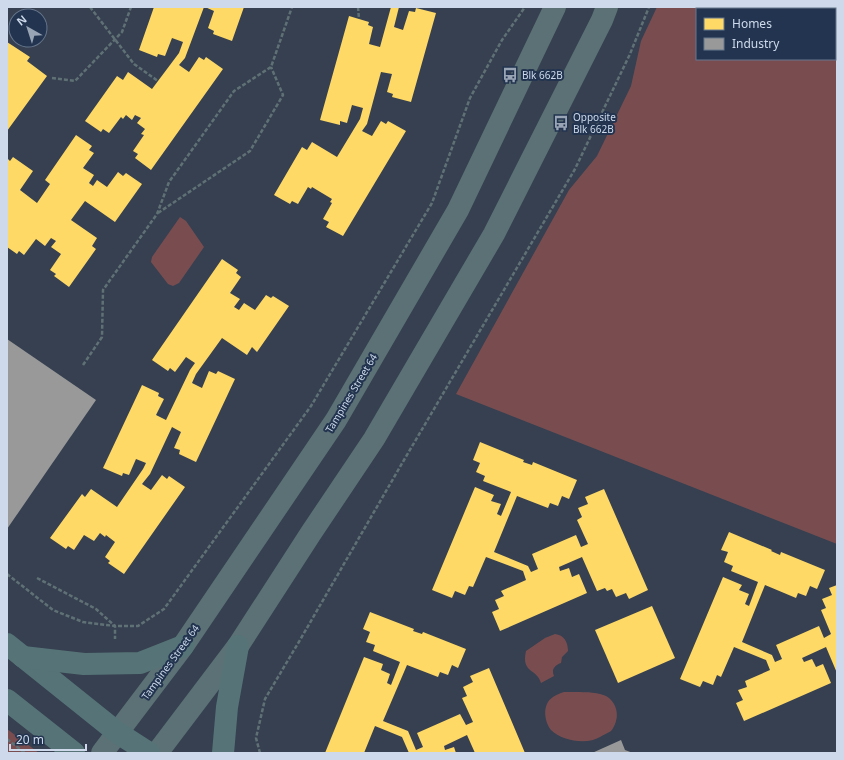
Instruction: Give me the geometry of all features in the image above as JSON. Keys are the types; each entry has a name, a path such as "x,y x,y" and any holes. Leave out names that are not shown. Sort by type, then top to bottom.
{"street":[{"name":"Tampines Street 64","path":"102,753 183,646 336,420 458,210 555,7"},
{"path":"157,753 238,646 374,439 494,234 608,7"},
{"path":"15,651 84,664 140,663 183,646"},
{"path":"224,753 227,707 238,646"},
{"path":"15,651 118,733 149,753"},
{"path":"7,700 74,753"}],"path":[{"path":"90,7 134,64 158,81"},
{"path":"52,78 75,80 122,32 131,7"},
{"path":"83,365 102,337 103,290 157,214 169,182 234,91 271,67 292,7"},
{"path":"358,7 359,19"},
{"path":"7,574 53,610 83,622 115,626 138,626 164,609 310,406 432,203 470,98 502,40 525,7"},
{"path":"260,753 256,738 265,699 575,169 630,54 649,7"},
{"path":"157,214 250,151 283,96 271,67"},
{"path":"37,578 96,609 115,626"},
{"path":"7,739 25,753"}],"shaded area":[{"path":"657,7 705,7 709,8 696,8 696,60 836,60 837,42 837,544 456,394 569,190 597,156 631,86 641,41"},
{"path":"180,217 186,221 204,247 179,283 173,286 168,284 151,262 152,257"},
{"path":"555,634 563,637 568,651 562,657 561,663 554,668 554,676 541,683 539,678 527,667 525,658 526,651 545,638"},
{"path":"564,692 597,693 610,699 614,703 617,712 616,722 611,731 588,741 575,741 561,737 551,730 545,713 547,704 553,697"},
{"path":"7,729 39,753 7,753"}],"building: Homes":[{"path":"154,7 204,7 185,58 179,65 189,72 199,57 204,60 206,57 223,69 151,170 135,158 138,154 133,151 144,135 141,134 145,129 137,123 141,118 135,115 132,120 126,115 123,119 121,117 109,133 103,129 101,132 85,121 117,76 123,80 128,72 152,89 179,53 183,42 172,38 165,56 158,54 157,57 139,50"},
{"path":"205,7 244,7 232,41 213,34 214,31 208,28 214,11"},
{"path":"391,7 399,7 394,27 403,30 409,11 415,12 416,8 436,13 411,102 392,97 393,94 387,92 392,74 381,72 367,124 362,131 372,136 381,121 386,124 388,121 406,131 343,236 326,227 329,222 323,219 332,203 330,202 332,199 312,187 311,189 308,187 298,204 292,201 290,204 274,195 302,147 307,150 312,142 337,157 360,119 363,108 352,105 347,123 340,121 340,125 320,120 349,16 369,22 368,25 373,27 369,44 380,47"},
{"path":"7,42 8,48 16,48 30,57 27,61 47,76 7,131"},
{"path":"76,135 92,146 89,150 94,153 83,168 94,175 89,183 93,186 97,180 107,187 118,172 123,176 126,173 142,184 115,222 85,201 71,220 97,238 92,246 96,249 69,287 54,276 56,274 50,270 61,254 51,247 56,241 51,238 45,246 36,239 24,255 19,251 17,254 7,247 7,158 10,161 13,157 33,171 20,190 37,203 50,184 45,180"},
{"path":"222,259 238,270 236,273 241,277 230,293 240,299 234,307 239,310 244,303 255,310 266,295 271,298 273,296 289,306 257,352 252,347 247,355 222,338 196,374 192,383 202,388 209,371 216,374 218,371 235,379 196,462 179,454 180,450 174,448 181,432 172,427 150,474 142,484 151,490 162,475 167,479 169,476 185,487 124,574 108,563 110,561 105,557 115,542 106,535 105,537 100,533 94,541 84,535 74,550 68,546 66,549 50,538 82,494 85,497 91,489 117,507 143,469 146,463 136,459 129,475 123,473 122,476 103,468 142,385 159,393 158,396 164,399 156,415 166,420 190,370 195,363 186,357 175,372 170,368 168,371 152,360"},
{"path":"480,442 524,460 523,462 532,465 533,462 577,480 569,499 562,496 558,506 550,503 548,508 517,496 494,552 528,566 531,572 538,569 532,554 576,535 581,547 588,544 577,520 582,517 578,508 588,504 585,497 604,489 648,590 629,599 626,593 616,597 612,589 607,591 605,588 597,591 582,557 559,567 560,571 569,568 572,577 579,574 587,593 500,631 492,612 499,609 495,600 504,596 501,591 526,580 523,571 486,557 473,587 469,586 465,595 455,591 452,598 432,590 475,487 494,495 491,501 501,504 497,514 501,516 511,492 483,481 485,476 476,472 480,463 473,460"},
{"path":"729,532 772,550 771,551 780,555 781,552 825,570 817,589 810,586 806,596 798,593 796,598 765,585 742,642 772,655 775,662 782,659 776,645 819,626 824,638 831,634 821,610 826,608 822,599 832,595 829,588 837,585 837,673 826,647 802,658 804,662 812,659 816,667 823,664 831,683 744,721 736,703 743,700 738,690 747,687 745,681 770,670 766,660 734,647 721,677 717,675 713,685 703,681 700,687 680,679 723,577 742,585 739,590 749,594 745,604 749,606 758,582 731,571 733,566 724,562 728,552 721,550"},
{"path":"652,606 675,658 618,683 595,630"},
{"path":"370,612 414,629 413,631 422,634 423,632 466,649 458,668 452,665 448,675 440,672 438,677 407,665 383,721 408,731 416,750 423,747 417,733 460,714 466,725 473,722 462,698 467,696 463,687 473,682 470,676 489,668 525,753 475,753 467,735 444,746 445,750 454,747 456,753 409,753 402,737 375,726 364,753 325,753 364,657 383,664 381,670 390,674 387,683 391,685 400,662 373,651 375,645 366,642 370,632 363,629"}],"building: Industry":[{"path":"7,339 96,400 7,529"},
{"path":"621,740 625,750 633,753 592,753"}],"place":[{"name":"Blk 662B","path":"510,75"},
{"name":"Opposite Blk 662B","path":"561,123"}]}
